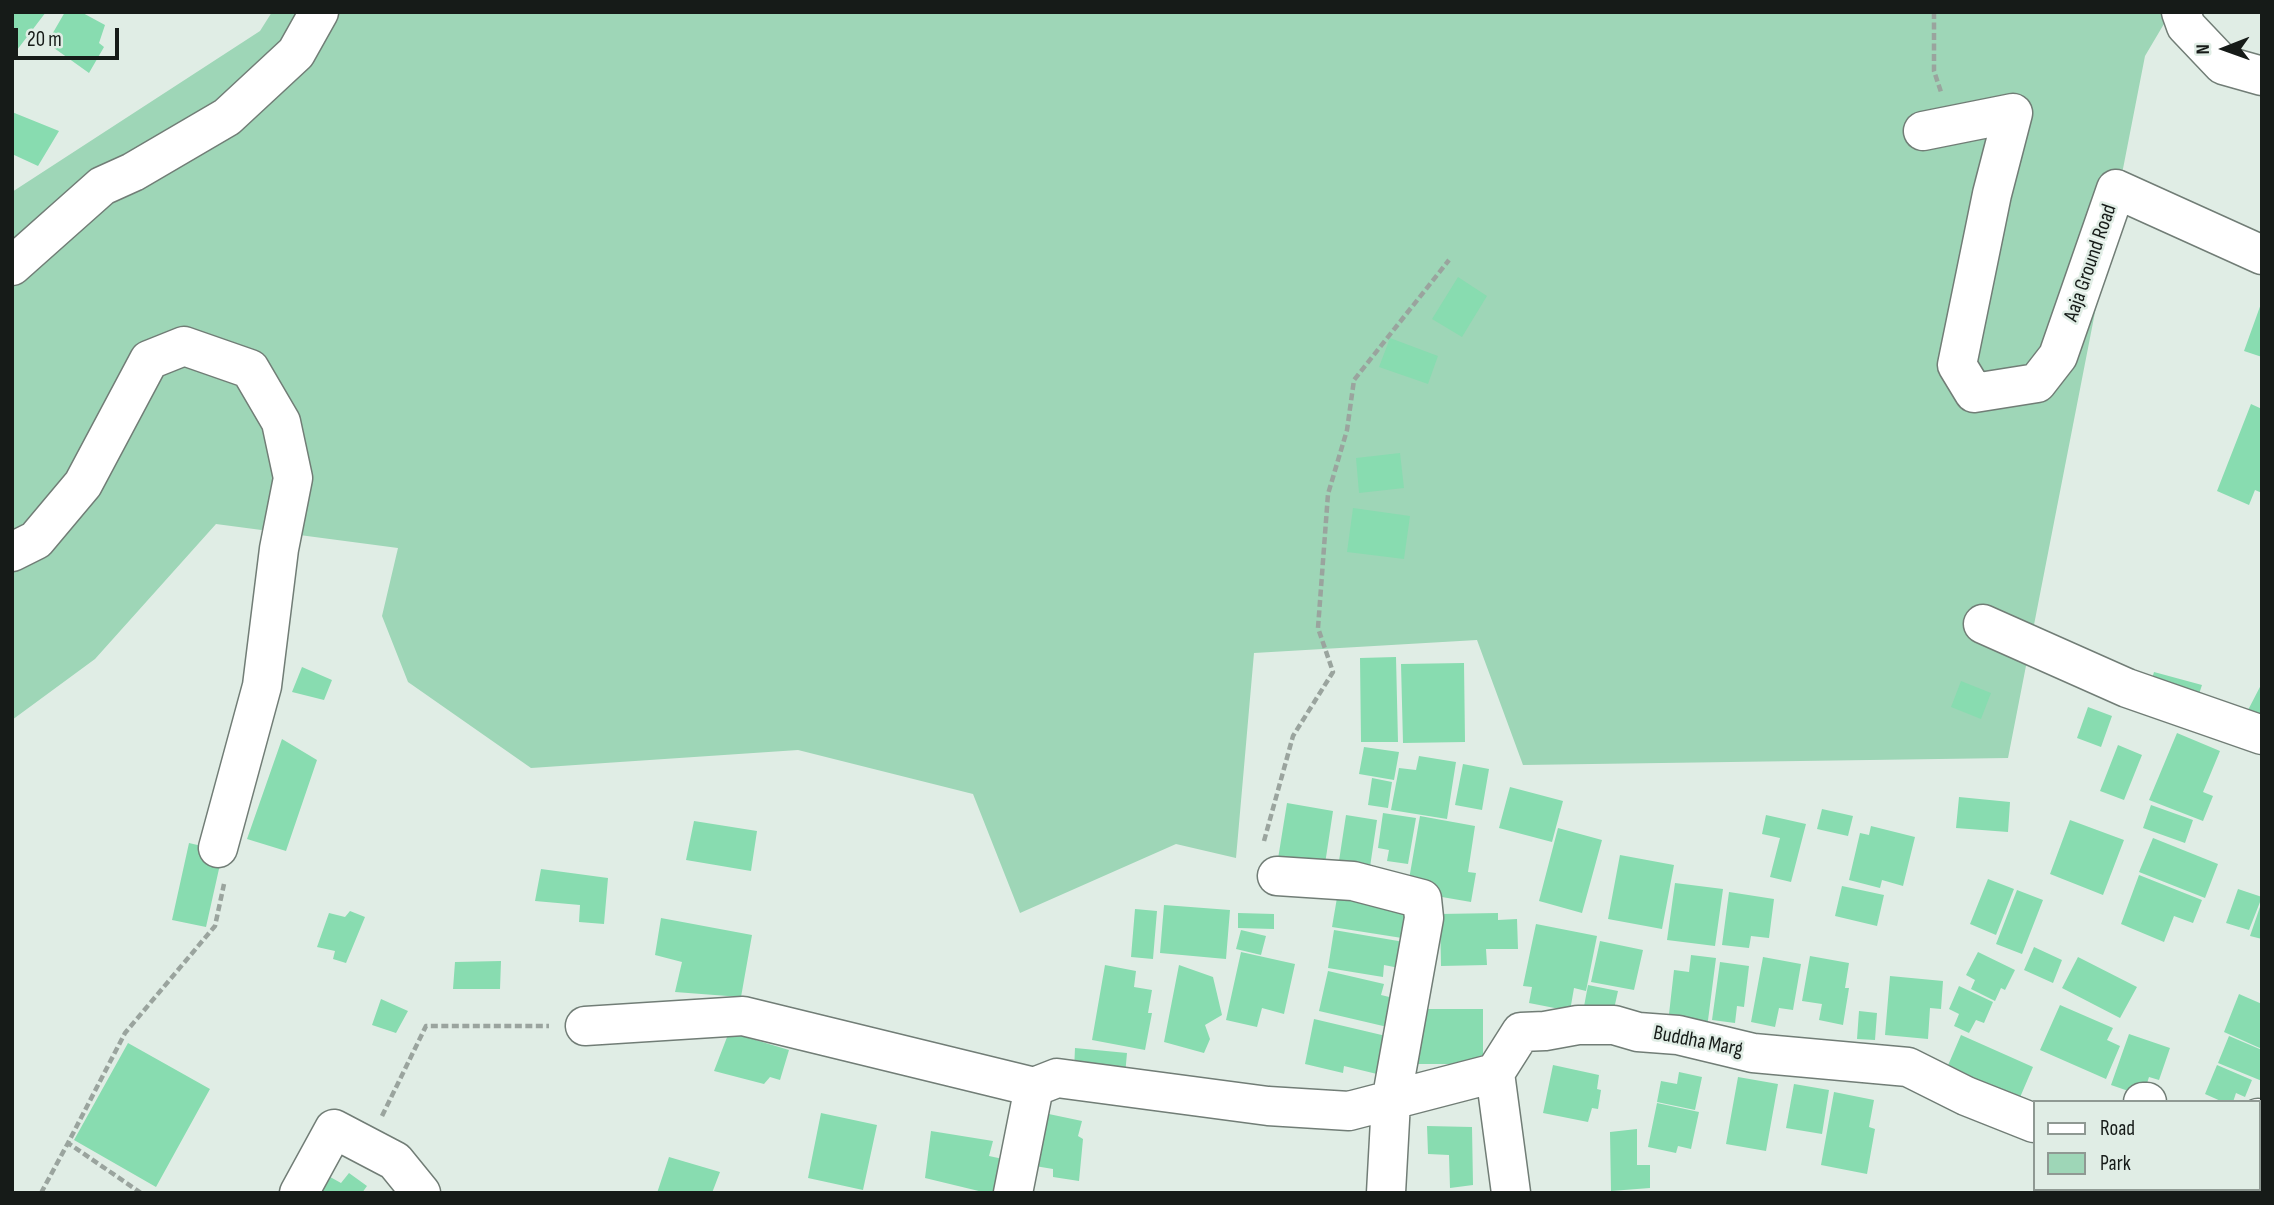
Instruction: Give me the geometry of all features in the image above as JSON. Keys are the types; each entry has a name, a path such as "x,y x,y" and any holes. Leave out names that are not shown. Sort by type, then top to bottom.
{"street":[{"path":"12,266 102,186 134,172 227,117 296,52 319,12"},
{"path":"2180,12 2186,26 2222,65 2262,76"},
{"name":"Aaja Ground Road","path":"1923,131 2013,113 1992,194 1956,365 1974,393 2037,383 2058,356 2116,189 2262,256"},
{"path":"12,552 36,540 83,484 149,360 184,346 250,369 281,422 293,478 279,550 262,686 219,844"},
{"path":"1983,624 2127,688 2262,736"},
{"path":"1277,876 1353,881 1422,899 1424,918 1391,1102 1386,1193"},
{"path":"585,1026 743,1016 1034,1087 1057,1078 1268,1105 1349,1111 1495,1073 1511,1193"},
{"name":"Buddha Marg","path":"1495,1073 1521,1032 1578,1025 1614,1025 1638,1032 1678,1035 1753,1052 1908,1067 1966,1096 2032,1122"},
{"path":"1013,1193 1034,1087"},
{"path":"299,1193 334,1129 395,1161 421,1193"}],"path":[{"path":"1934,12 1934,71 1942,94"},
{"path":"1277,876 1262,847 1293,736 1333,673 1318,628 1328,494 1347,430 1354,380 1449,260"},
{"path":"41,1193 125,1033 215,926 231,846 219,844"},
{"path":"381,1118 426,1027 585,1026"},
{"path":"68,1143 141,1193"}],"green space":[{"path":"272,12 2171,12 2145,56 2008,758 1523,765 1477,640 1254,653 1236,858 1176,844 1020,913 973,794 798,750 531,768 408,682 382,616 398,548 216,524 95,659 12,720 12,192 260,31"}],"building":[{"path":"12,12 46,12 17,50 12,47"},
{"path":"65,12 81,12 105,25 99,43 104,47 89,73 47,43"},
{"path":"12,112 59,131 38,166 12,154"},
{"path":"1458,277 1487,296 1462,337 1432,319"},
{"path":"2262,301 2262,357 2244,351"},
{"path":"1390,338 1438,356 1428,384 1379,367"},
{"path":"2251,404 2262,409 2262,493 2255,490 2249,505 2217,491"},
{"path":"1400,453 1404,488 1359,493 1356,458"},
{"path":"1353,508 1410,516 1404,559 1347,552"},
{"path":"1396,657 1398,742 1361,742 1360,658"},
{"path":"1464,663 1465,742 1403,743 1401,664"},
{"path":"302,667 332,680 324,700 292,692"},
{"path":"2154,672 2202,685 2196,703 2149,689"},
{"path":"1961,681 1991,693 1981,719 1951,707"},
{"path":"2262,683 2262,720 2247,712"},
{"path":"2088,707 2112,716 2101,747 2077,738"},
{"path":"2177,733 2220,751 2203,792 2213,796 2203,821 2149,800"},
{"path":"282,739 317,760 286,851 247,839"},
{"path":"2118,745 2142,755 2124,800 2100,791"},
{"path":"1364,747 1399,752 1394,780 1359,774"},
{"path":"1419,756 1456,762 1447,819 1391,810 1399,768 1416,770"},
{"path":"1463,764 1489,769 1482,810 1455,805"},
{"path":"1372,778 1392,782 1388,808 1368,805"},
{"path":"1510,787 1563,801 1552,842 1499,828"},
{"path":"1959,797 2010,802 2008,832 1956,828"},
{"path":"1287,803 1333,811 1325,864 1277,865"},
{"path":"2151,805 2193,820 2185,843 2143,828"},
{"path":"1822,809 1853,816 1848,836 1817,829"},
{"path":"1383,813 1416,818 1408,864 1387,861 1389,850 1378,848"},
{"path":"1346,815 1377,820 1370,867 1339,861"},
{"path":"1766,815 1806,824 1791,882 1770,877 1780,838 1762,834"},
{"path":"1420,816 1475,826 1468,872 1476,873 1471,902 1407,891"},
{"path":"2070,820 2124,840 2103,895 2050,874"},
{"path":"694,821 757,831 751,871 686,860"},
{"path":"1871,826 1915,837 1903,886 1882,880 1880,888 1849,880 1860,833 1869,835"},
{"path":"1558,828 1602,840 1582,913 1539,901"},
{"path":"2153,838 2218,864 2205,898 2139,872"},
{"path":"189,843 223,851 206,927 172,920"},
{"path":"1620,855 1674,865 1662,929 1608,919"},
{"path":"541,869 608,878 604,924 579,922 580,905 535,901"},
{"path":"2139,875 2202,900 2193,923 2174,916 2164,942 2121,924"},
{"path":"1988,879 2014,889 1996,935 1970,924"},
{"path":"1675,883 1723,889 1715,946 1667,940"},
{"path":"1842,886 1884,895 1877,926 1835,916"},
{"path":"2238,889 2262,897 2249,930 2226,923"},
{"path":"2017,890 2043,900 2022,954 1996,944"},
{"path":"1338,892 1416,905 1402,938 1332,927"},
{"path":"1729,892 1774,899 1769,938 1751,936 1749,948 1722,945"},
{"path":"2262,901 2262,939 2250,936"},
{"path":"1164,905 1230,910 1226,959 1160,953"},
{"path":"1135,909 1157,911 1153,959 1131,957"},
{"path":"350,911 365,917 346,963 333,959 335,951 317,947 329,913 345,917"},
{"path":"1238,913 1274,914 1274,929 1238,928"},
{"path":"1498,913 1498,920 1517,919 1518,949 1486,949 1487,965 1441,966 1440,914"},
{"path":"661,918 752,935 741,997 675,992 682,962 655,955"},
{"path":"1536,924 1597,936 1586,991 1574,988 1570,1011 1529,1003 1532,987 1523,986"},
{"path":"1241,930 1266,936 1261,955 1236,949"},
{"path":"1334,930 1404,942 1399,968 1384,965 1383,977 1328,968"},
{"path":"1600,941 1643,950 1634,990 1591,982"},
{"path":"2034,947 2062,960 2053,983 2024,970"},
{"path":"1241,952 1295,964 1284,1014 1262,1008 1257,1027 1226,1020"},
{"path":"1978,952 2015,970 2005,990 2001,988 1995,1001 1971,989 1975,980 1966,975"},
{"path":"1691,955 1716,958 1707,1028 1668,1023 1674,970 1689,972"},
{"path":"1810,956 1849,963 1845,988 1849,988 1843,1025 1819,1020 1822,1004 1802,1001"},
{"path":"1763,957 1801,964 1793,1010 1779,1008 1775,1027 1751,1022"},
{"path":"2078,957 2137,987 2120,1018 2062,988"},
{"path":"501,961 500,989 453,989 455,962"},
{"path":"1720,962 1749,966 1744,1007 1737,1006 1735,1023 1712,1020"},
{"path":"1105,965 1136,971 1134,987 1152,990 1148,1013 1152,1013 1145,1050 1092,1040"},
{"path":"1179,965 1213,977 1222,1015 1205,1025 1210,1039 1204,1053 1164,1042"},
{"path":"1328,971 1384,984 1381,995 1402,1000 1396,1029 1319,1011"},
{"path":"1890,976 1943,981 1941,1009 1930,1008 1928,1039 1885,1035"},
{"path":"1588,985 1618,991 1612,1018 1583,1012"},
{"path":"1959,986 1993,1002 1984,1023 1976,1020 1969,1033 1954,1026 1959,1014 1949,1009"},
{"path":"2239,994 2262,1004 2262,1049 2224,1032"},
{"path":"381,999 408,1011 396,1033 372,1025"},
{"path":"2060,1005 2113,1028 2107,1040 2120,1046 2106,1079 2040,1050"},
{"path":"1408,1009 1483,1009 1483,1064 1408,1064"},
{"path":"1859,1011 1877,1013 1875,1040 1857,1039"},
{"path":"1314,1019 1386,1036 1377,1074 1344,1066 1343,1073 1305,1064"},
{"path":"729,1032 789,1050 780,1080 770,1077 764,1084 714,1071"},
{"path":"2129,1034 2170,1048 2159,1080 2149,1077 2143,1096 2111,1085"},
{"path":"1961,1035 2033,1067 2018,1102 1946,1070"},
{"path":"2229,1036 2262,1050 2262,1081 2218,1063"},
{"path":"128,1043 210,1089 156,1187 74,1140"},
{"path":"1075,1048 1127,1053 1125,1075 1074,1071"},
{"path":"1553,1065 1599,1075 1597,1089 1601,1090 1598,1109 1592,1108 1588,1122 1543,1113"},
{"path":"2217,1065 2252,1080 2245,1097 2236,1093 2234,1100 2218,1100 2205,1094"},
{"path":"1679,1072 1702,1077 1695,1110 1657,1102 1661,1081 1677,1084"},
{"path":"1738,1077 1778,1084 1766,1151 1726,1144"},
{"path":"1794,1084 1829,1090 1822,1134 1786,1128"},
{"path":"1834,1092 1874,1100 1869,1127 1875,1129 1867,1174 1821,1165"},
{"path":"1657,1103 1699,1112 1691,1149 1678,1146 1676,1153 1648,1147"},
{"path":"821,1113 877,1125 863,1190 808,1178"},
{"path":"1044,1113 1082,1121 1078,1136 1083,1139 1079,1181 1053,1177 1053,1169 1035,1166"},
{"path":"1427,1126 1472,1127 1473,1185 1450,1188 1449,1155 1428,1154"},
{"path":"1637,1129 1637,1165 1650,1165 1650,1188 1611,1191 1610,1132"},
{"path":"931,1131 993,1141 989,1156 1003,1159 1000,1193 987,1193 925,1178"},
{"path":"669,1157 720,1172 712,1193 657,1193"},
{"path":"323,1173 341,1183 349,1173 367,1186 362,1193 314,1193"},
{"path":"2080,1191 2140,1191 2140,1193"}]}
